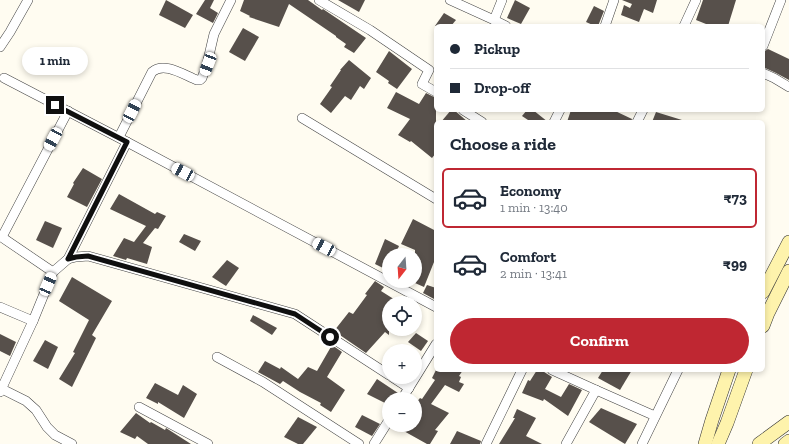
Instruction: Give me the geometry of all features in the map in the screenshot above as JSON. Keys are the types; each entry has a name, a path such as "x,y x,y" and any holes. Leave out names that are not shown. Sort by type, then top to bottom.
{"main road":[{"path":"765,288 789,242"},
{"path":"765,321 789,271"},
{"path":"705,444 729,372"},
{"path":"718,444 745,372"},
{"path":"759,444 789,422"},
{"path":"785,444 789,441"}],"street":[{"path":"0,47 28,0"},
{"path":"72,444 56,435 47,427 36,410 26,401 1,389 33,321 53,272 68,259 123,140 152,72 156,68 168,68 200,80 208,64 214,34 231,0"},
{"path":"319,0 370,30 429,70 422,84 434,91"},
{"path":"334,9 338,0"},
{"path":"450,0 502,24"},
{"path":"494,20 502,0"},
{"path":"606,24 614,0"},
{"path":"685,24 696,0"},
{"path":"765,41 781,0"},
{"path":"765,74 789,87"},
{"path":"4,78 434,306"},
{"path":"53,272 1,237 68,111"},
{"path":"467,112 479,120"},
{"path":"302,118 434,198"},
{"path":"68,259 88,256 295,314 382,370"},
{"path":"0,307 33,321"},
{"path":"406,392 434,347"},
{"path":"217,358 263,382 358,444"},
{"path":"486,444 521,372"},
{"path":"556,372 655,416"},
{"path":"642,444 677,372"},
{"path":"403,384 409,388"},
{"path":"566,444 596,390"},
{"path":"139,407 208,444"},
{"path":"374,444 382,431"}],"building":[{"path":"166,0 193,15 185,28 159,15"},
{"path":"205,0 214,0 210,8 218,13 213,23 196,14"},
{"path":"244,0 308,0 366,38 354,53 344,47 346,44 336,36 289,4 279,27 249,17 250,16 240,11"},
{"path":"338,0 365,0 359,12"},
{"path":"515,0 530,8 521,24 507,18"},
{"path":"622,0 657,0 653,13 644,9 639,22 621,15 624,5 630,8 632,4"},
{"path":"703,0 736,0 729,24 706,24 696,20"},
{"path":"594,6 604,11 599,24 590,24 586,22"},
{"path":"444,13 456,20 453,24 436,24"},
{"path":"243,28 259,37 245,61 229,52"},
{"path":"768,49 789,59 789,80 765,68 765,51"},
{"path":"389,51 412,69 397,89 376,72"},
{"path":"349,60 371,78 364,89 360,86 351,100 345,96 331,113 320,104 332,87 330,86 340,70"},
{"path":"396,92 419,104 426,93 434,97 434,112 436,112 436,120 434,120 434,156 432,158 411,141 410,142 398,135 410,119 387,108"},
{"path":"449,112 456,112 466,120 443,120"},
{"path":"525,112 536,112 546,120 528,120 522,116"},
{"path":"570,112 617,112 632,119 632,120 568,120"},
{"path":"656,112 682,120 653,120"},
{"path":"83,168 102,179 87,207 67,197 74,184 73,183"},
{"path":"119,194 155,214 157,212 166,216 158,229 155,228 143,243 152,247 147,264 127,258 126,260 113,256 124,238 134,242 146,226 110,209"},
{"path":"413,219 434,230 434,262 424,287 422,286 422,248 410,248 401,244"},
{"path":"45,221 62,228 53,248 36,240"},
{"path":"184,234 201,241 195,251 179,242"},
{"path":"385,239 399,246 398,248 382,248 382,268 375,264"},
{"path":"227,260 239,268 226,286 212,277"},
{"path":"72,277 112,301 92,335 96,338 72,387 59,379 75,353 73,352 89,320 59,301"},
{"path":"375,281 382,286 383,288 381,291 389,296 382,296 382,335 366,353 334,331 349,312 353,314 367,295 365,294"},
{"path":"427,285 434,287 434,299 423,293"},
{"path":"253,315 277,328 272,335 250,321"},
{"path":"0,334 16,342 10,356 0,351"},
{"path":"413,336 420,336 428,341 422,350 422,344 411,344 408,342"},
{"path":"45,340 58,347 48,369 33,361"},
{"path":"332,345 342,352 327,377 345,390 331,412 320,405 321,403 283,381 280,384 258,372 265,361 280,369 281,367 298,379 308,367 317,371"},
{"path":"435,372 462,372 459,376 461,377 459,382 464,384 459,392 445,385 431,404 449,413 435,430 438,431 430,444 427,444 406,432 422,432 422,399 435,380 432,378"},
{"path":"536,372 544,372 552,377 545,389 561,397 569,384 582,390 568,416 544,399 543,401 522,393 528,380 530,381"},
{"path":"602,372 631,372 620,390 598,378"},
{"path":"377,379 382,384 384,384 396,392 382,392 382,402 367,394"},
{"path":"155,383 178,395 183,385 197,394 184,418 158,402 158,404 146,398"},
{"path":"601,408 637,424 625,444 589,422"},
{"path":"517,409 536,418 526,436 542,444 499,444 515,418 513,418"},
{"path":"136,413 150,423 151,422 165,430 166,428 191,444 148,444 137,436 135,439 120,432"},
{"path":"362,415 380,424 372,436 355,427"},
{"path":"298,417 317,427 303,444 298,444 284,437"},
{"path":"457,431 481,441 480,444 450,444"}],"route":[{"path":"55,105 127,142 68,259 88,256 295,314 330,337"}]}
